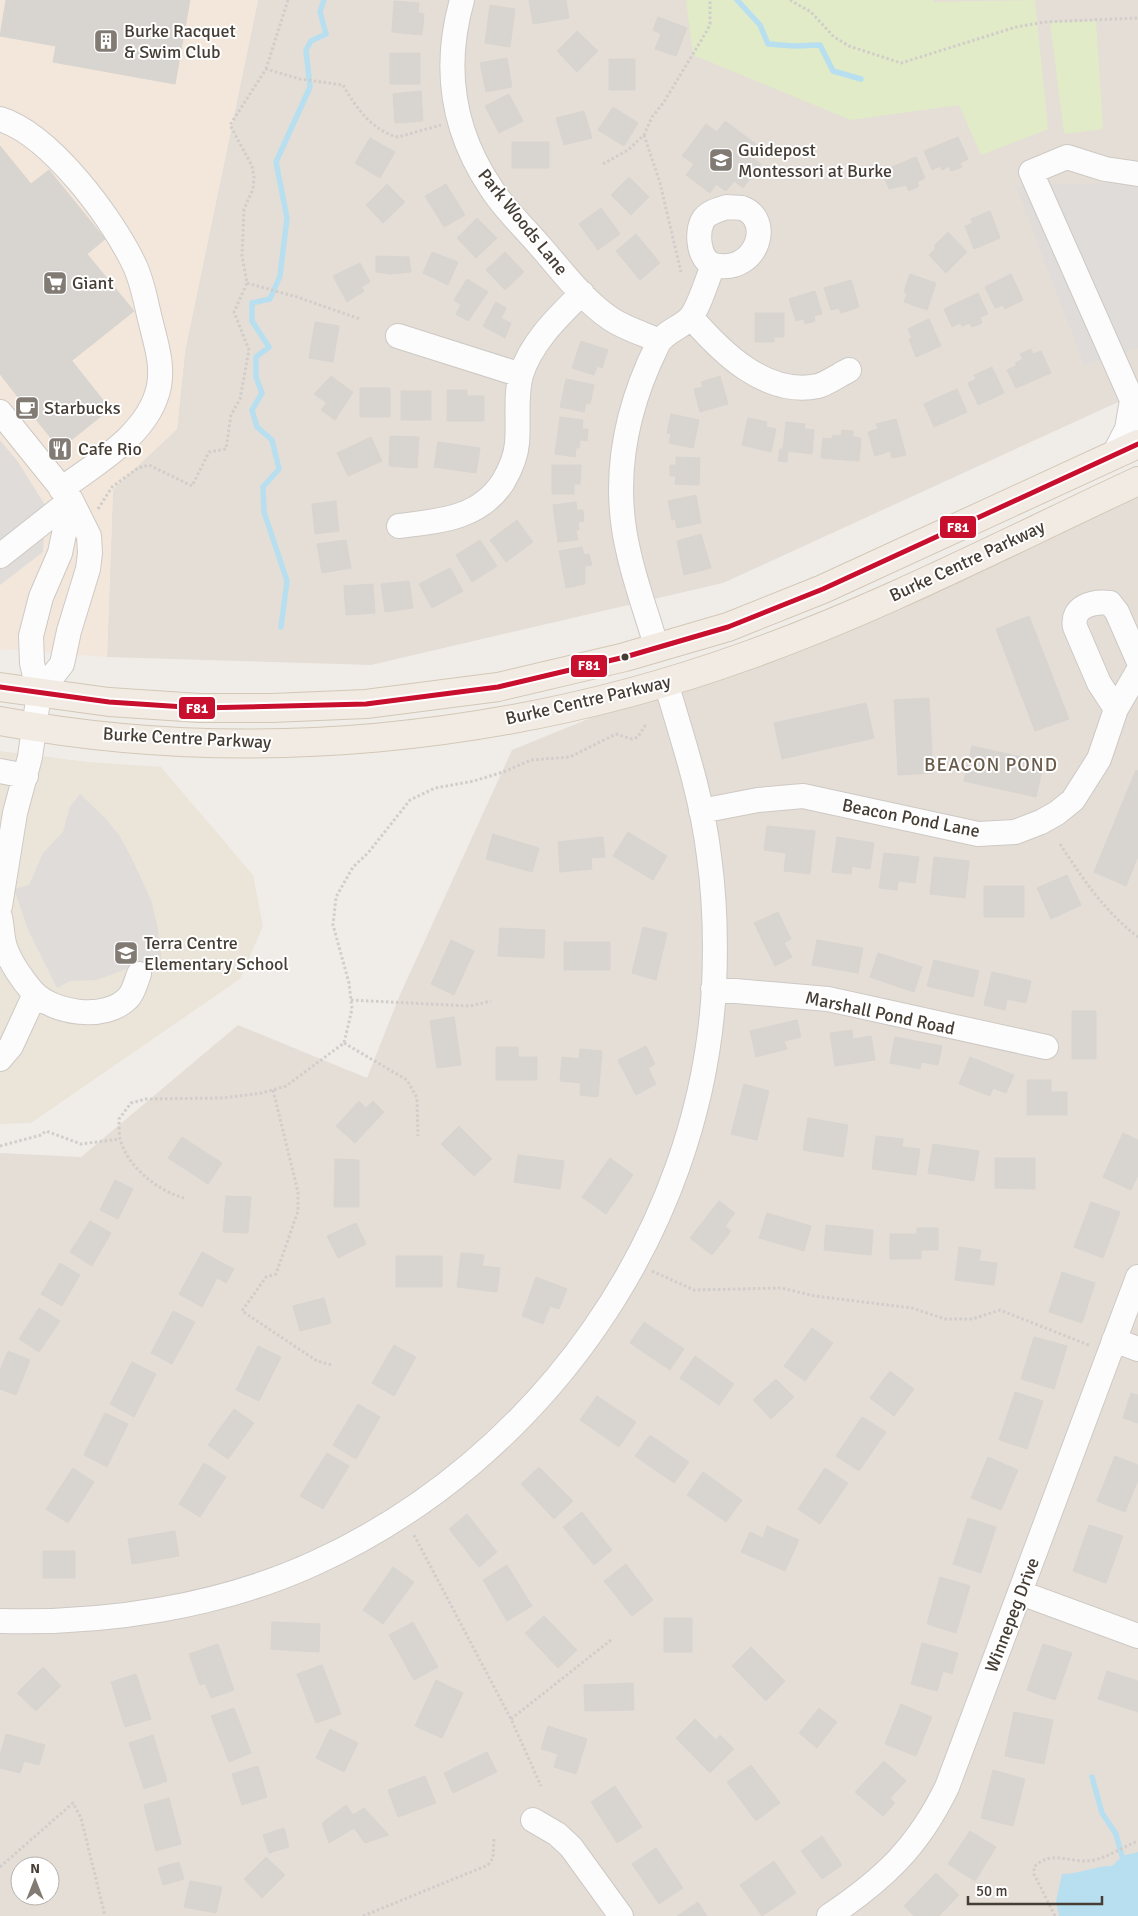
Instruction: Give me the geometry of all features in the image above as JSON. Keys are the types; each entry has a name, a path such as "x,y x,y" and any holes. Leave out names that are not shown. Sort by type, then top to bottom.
{"main road":[{"name":"Burke Centre Parkway","path":"0,687 109,702 200,708 272,708 366,704 498,687 657,649 728,627 823,589 1138,444"},
{"name":"Burke Centre Parkway","path":"0,721 116,737 215,742 288,742 378,737 482,724 578,705 666,683 748,656 869,606 1138,481"},
{"path":"657,649 666,683"}],"street":[{"name":"Park Woods Lane","path":"462,0 453,38 452,81 457,114 464,139 474,162 492,190 582,293 612,320 660,341"},
{"path":"0,119 35,137 104,212 135,266 161,361 159,387 149,412 136,430 0,556"},
{"path":"1113,456 1127,429 1135,401 1031,172 1068,157 1105,169 1138,174"},
{"path":"657,649 628,554 621,492 622,461 627,424 635,395 660,341 691,317 713,266"},
{"path":"399,526 461,516 485,503 498,490 509,472 515,456 521,375 530,355 551,325 582,293"},
{"path":"691,317 717,347 754,373 786,386 803,388 819,385 849,370"},
{"path":"398,336 521,375"},
{"path":"0,412 66,494 89,536 89,561 62,664 39,693"},
{"path":"0,906 15,813 26,776 39,693 32,663 31,636 41,597 60,553 66,494"},
{"path":"1116,709 1099,683 1075,628 1073,618 1076,611 1098,602 1110,603 1117,612 1138,660"},
{"name":"Beacon Pond Lane","path":"701,811 758,800 803,796 978,834 1015,832 1049,817 1073,800 1099,759 1116,709 1138,671"},
{"path":"0,1621 70,1621 114,1617 202,1602 315,1564 392,1521 437,1491 495,1443 552,1385 584,1345 616,1297 653,1227 678,1166 698,1092 714,989 714,902 709,855 692,768 666,683"},
{"path":"0,771 26,776"},
{"path":"0,917 5,947 24,980 35,994 50,1003 77,1013 100,1012 115,1008 129,997 139,974"},
{"name":"Marshall Pond Road","path":"714,989 828,1000 1046,1047"},
{"path":"0,1059 11,1046 35,994"},
{"name":"Winnepeg Drive","path":"829,1916 885,1875 902,1858 935,1810 947,1786 1021,1593 1105,1344 1138,1277"},
{"path":"1105,1344 1138,1349"},
{"path":"1021,1593 1138,1636"},
{"path":"533,1820 557,1834 571,1847 621,1916"}],"path":[{"path":"96,511 112,487 138,468 149,465 192,486 209,452 226,449 231,415 240,399 249,350 234,312 247,283 242,256 244,218 247,200 253,189 254,177 252,166 230,125 266,69 288,0"},
{"path":"603,164 628,150 644,135 652,117 664,102 708,29 710,24 710,0"},
{"path":"790,0 811,12 834,37 849,46 901,63 1016,27 1045,22 1138,18"},
{"path":"266,69 300,79 343,85 362,115 392,135 406,135 444,124"},
{"path":"644,135 660,183 681,272"},
{"path":"247,283 360,318"},
{"path":"184,1198 173,1195 145,1177 131,1161 120,1139 119,1119 131,1103 146,1099 223,1098 262,1093 286,1086 344,1044 352,1009 349,983 333,924 336,897 353,867 368,854 410,800 435,788 474,781 506,771 531,760 570,757 616,734 632,739 638,737 646,724"},
{"path":"1060,844 1099,902 1138,937"},
{"path":"351,1000 470,1006 492,1001"},
{"path":"344,1044 408,1080 417,1098 418,1136"},
{"path":"273,1090 298,1192 298,1210 276,1274 266,1277 242,1311 317,1361 332,1366"},
{"path":"0,1146 41,1135 46,1131 81,1144 120,1139"},
{"path":"655,1272 694,1290 781,1288 815,1296 912,1308 945,1319 972,1319 1000,1310 1105,1344"},
{"path":"414,1535 510,1719 541,1786"},
{"path":"510,1719 611,1640"},
{"path":"0,1867 73,1803 81,1818 104,1916"},
{"path":"363,1916 488,1865 493,1858 494,1838"},
{"path":"1055,1916 1039,1887 1034,1866 1046,1857 1084,1861 1111,1854 1138,1841"}],"shaded area":[{"path":"0,0 258,0 185,351 177,429 113,489 107,657 0,649"},
{"path":"258,0 1138,0 1138,393 723,583 371,665 107,657 113,489 177,429 185,351"},
{"path":"1138,182 1138,348 1084,365 1016,186"},
{"path":"0,440 18,462 45,505 43,552 0,585"},
{"path":"1138,495 1138,1916 0,1916 0,1153 81,1157 238,1025 367,1078 399,997 512,750"},
{"name":"Terra Centre Elementary School","path":"0,751 88,762 161,767 253,875 263,926 240,979 31,1123 0,1124"},
{"path":"80,794 106,819 119,835 131,857 151,900 158,929 163,971 129,968 96,980 70,981 57,988 29,932 14,889 29,885 43,853 63,832 70,807"}],"green space":[{"path":"686,0 933,0 934,2 1035,0 1048,129 981,155 959,105 851,120 693,55"},
{"path":"1096,21 1103,129 1064,134 1050,22"}],"water":[{"path":"1138,1852 1138,1916 1059,1916 1056,1901 1062,1874 1112,1866 1122,1856"}],"building":[{"name":"Burke Racquet & Swim Club","path":"6,0 190,0 175,84 53,62 56,46 0,36"},
{"path":"529,0 566,0 569,18 533,24"},
{"path":"394,1 419,3 418,13 424,14 422,35 392,32"},
{"path":"490,5 515,9 510,47 485,43"},
{"path":"658,17 687,28 676,56 655,49 661,34 653,30"},
{"path":"577,31 598,51 577,72 557,51"},
{"path":"390,53 420,53 420,84 390,84"},
{"path":"507,58 512,87 486,92 480,63"},
{"path":"609,59 635,59 635,90 609,90"},
{"path":"421,91 423,121 395,123 393,94"},
{"path":"509,94 523,121 499,133 485,106"},
{"path":"613,107 638,123 624,146 598,130"},
{"path":"584,111 592,138 564,145 556,118"},
{"name":"Guidepost Montessori at Burke","path":"725,121 757,145 750,156 761,164 743,188 734,181 726,191 716,184 710,193 686,175 694,164 682,156 706,124 717,132"},
{"path":"958,137 968,159 960,163 962,167 951,171 949,166 942,170 940,166 932,170 924,151"},
{"path":"370,138 395,152 380,178 355,163"},
{"path":"512,142 549,142 549,168 512,168"},
{"name":"Giant","path":"0,146 31,184 49,170 105,239 87,254 134,311 21,401 0,374"},
{"path":"916,157 925,178 917,182 919,186 909,191 906,185 889,189 882,171"},
{"path":"629,177 649,197 631,215 611,195"},
{"path":"387,184 405,202 383,223 366,205"},
{"path":"446,184 465,215 444,227 425,196"},
{"path":"601,208 620,234 598,250 579,224"},
{"path":"990,211 1000,238 974,249 965,226 973,223 971,219"},
{"path":"477,218 497,238 476,258 457,238"},
{"path":"948,232 967,252 946,273 929,255 936,248 934,246"},
{"path":"636,234 660,263 640,280 616,251"},
{"path":"432,252 458,262 448,285 423,273"},
{"path":"505,252 524,272 505,290 486,270"},
{"path":"376,256 409,257 411,272 390,274 376,272"},
{"path":"360,263 370,282 361,287 364,291 347,302 333,276"},
{"path":"910,274 936,283 927,310 904,302 907,294 904,292"},
{"path":"1011,274 1023,300 1005,309 1003,305 995,308 985,287"},
{"path":"467,279 488,292 468,321 456,314 461,305 454,300"},
{"path":"851,280 859,307 841,313 839,308 831,310 824,288"},
{"path":"815,291 822,314 814,316 815,321 805,324 804,319 796,321 789,299"},
{"path":"978,293 988,314 980,317 982,323 972,327 970,323 962,326 960,323 952,327 944,309"},
{"path":"496,302 506,308 501,318 511,323 505,338 483,326"},
{"path":"755,313 784,313 784,337 774,337 774,342 755,342"},
{"path":"929,319 941,346 916,357 909,339 912,338 908,329"},
{"path":"315,322 339,326 333,362 309,358"},
{"path":"581,341 608,350 602,368 597,366 594,375 572,368"},
{"path":"1031,349 1033,354 1041,351 1051,373 1016,388 1007,370 1017,365 1015,363 1023,359 1020,354"},
{"path":"72,361 110,409 60,449 21,401"},
{"path":"992,367 1004,393 978,405 968,383 976,379 974,375"},
{"path":"331,376 353,392 335,420 321,410 327,403 314,394"},
{"path":"720,376 728,404 700,412 694,389 703,387 701,382"},
{"path":"566,379 594,385 590,404 586,403 584,412 560,407"},
{"path":"360,388 390,388 390,417 360,417"},
{"path":"957,389 967,412 934,427 924,404"},
{"path":"447,390 467,390 467,396 484,396 484,421 447,421"},
{"path":"401,391 431,391 431,420 401,420"},
{"path":"671,414 699,420 693,448 669,443 671,434 667,433"},
{"path":"560,417 583,420 582,429 588,429 587,441 580,440 579,448 576,448 575,457 555,454"},
{"path":"748,418 767,422 766,427 776,429 771,452 742,445"},
{"path":"896,419 906,455 892,458 890,451 875,456 868,432 878,429 876,424"},
{"path":"786,422 805,424 804,429 814,430 812,454 788,451 787,462 778,461 780,449 783,449"},
{"path":"842,430 853,431 853,437 861,438 859,461 821,458 823,438 832,439 833,435 841,436"},
{"path":"390,436 419,437 417,468 389,466"},
{"path":"371,437 382,461 348,476 337,453"},
{"path":"438,442 480,448 476,473 434,467"},
{"path":"676,457 700,458 699,485 675,484 676,476 670,476 670,465 676,465"},
{"path":"552,465 581,465 580,484 574,484 574,494 552,494"},
{"path":"696,495 701,523 677,528 675,519 672,520 668,501"},
{"path":"336,501 339,531 315,534 312,504"},
{"path":"576,502 577,510 583,510 584,521 578,522 579,530 576,530 578,540 558,542 553,505"},
{"path":"517,520 533,542 506,562 490,540"},
{"path":"701,534 711,568 684,575 677,541"},
{"path":"346,540 351,568 322,573 317,544"},
{"path":"480,540 497,566 472,582 456,555"},
{"path":"582,547 584,555 589,554 592,565 585,566 585,584 566,588 559,551"},
{"path":"450,568 463,591 432,608 419,584"},
{"path":"409,581 413,608 385,612 381,584"},
{"path":"373,584 375,613 346,615 344,586"},
{"path":"1029,616 1069,719 1035,731 996,629"},
{"path":"929,698 933,773 898,775 894,700"},
{"path":"866,703 874,738 782,759 774,723"},
{"path":"972,746 1044,762 1036,797 964,781"},
{"path":"1136,770 1138,771 1138,856 1126,886 1094,872"},
{"path":"767,826 815,831 810,874 784,871 786,853 764,850"},
{"path":"628,832 667,856 653,880 613,856"},
{"path":"493,834 539,848 532,872 486,859"},
{"path":"603,837 605,857 591,858 592,869 560,872 558,842"},
{"path":"837,837 874,843 870,869 852,866 851,874 832,872"},
{"path":"884,853 919,857 915,883 898,881 897,890 879,888"},
{"path":"934,857 969,861 965,898 930,894"},
{"path":"1067,875 1081,905 1051,919 1037,888"},
{"path":"984,886 1024,886 1024,917 984,917"},
{"path":"778,912 791,939 784,943 792,957 775,966 754,923"},
{"path":"643,927 667,933 656,980 632,973"},
{"path":"500,928 545,930 544,958 498,956"},
{"path":"451,940 474,951 454,995 431,984"},
{"path":"817,940 863,948 858,973 812,965"},
{"path":"564,942 610,942 610,970 564,970"},
{"path":"878,953 922,967 914,992 870,977"},
{"path":"934,960 979,971 973,997 927,986"},
{"path":"992,972 1031,981 1026,1003 1007,999 1005,1010 984,1005"},
{"path":"1072,1011 1096,1011 1096,1059 1072,1059"},
{"path":"454,1017 461,1065 437,1068 430,1021"},
{"path":"797,1020 801,1037 784,1041 787,1049 756,1057 750,1031"},
{"path":"852,1030 853,1039 871,1036 875,1060 835,1066 830,1033"},
{"path":"895,1037 942,1046 938,1065 921,1062 920,1069 890,1063"},
{"path":"646,1046 655,1064 648,1068 656,1084 636,1095 618,1060"},
{"path":"496,1047 518,1047 518,1057 537,1057 537,1080 496,1080"},
{"path":"580,1049 602,1051 598,1097 580,1095 581,1083 560,1081 562,1057 579,1059"},
{"path":"970,1057 1014,1075 1006,1093 993,1088 990,1096 959,1084"},
{"path":"1027,1080 1051,1080 1051,1092 1067,1092 1067,1115 1027,1115"},
{"path":"744,1084 769,1091 757,1140 731,1134"},
{"path":"359,1101 366,1108 373,1101 384,1112 355,1143 336,1126"},
{"path":"808,1118 848,1125 843,1157 803,1150"},
{"path":"459,1126 492,1159 474,1176 441,1144"},
{"path":"1123,1133 1138,1140 1138,1175 1131,1190 1103,1177"},
{"path":"876,1136 903,1139 902,1147 920,1149 916,1175 872,1169"},
{"path":"182,1137 222,1163 208,1184 168,1158"},
{"path":"933,1144 979,1151 974,1181 928,1173"},
{"path":"518,1155 564,1161 560,1189 514,1182"},
{"path":"610,1158 633,1175 606,1214 582,1197"},
{"path":"995,1158 1035,1158 1035,1189 995,1188"},
{"path":"335,1159 359,1160 359,1207 334,1207"},
{"path":"115,1180 133,1189 118,1219 100,1210"},
{"path":"226,1196 251,1197 248,1233 223,1232"},
{"path":"719,1201 735,1213 725,1226 731,1231 712,1255 690,1238"},
{"path":"1091,1202 1120,1212 1103,1258 1074,1247"},
{"path":"767,1213 811,1226 804,1251 759,1238"},
{"path":"90,1221 111,1233 92,1266 70,1252"},
{"path":"356,1223 366,1244 338,1258 327,1236"},
{"path":"826,1225 873,1230 871,1255 824,1250"},
{"path":"917,1228 938,1228 938,1250 921,1250 921,1259 890,1259 890,1234 917,1234"},
{"path":"959,1247 981,1250 979,1261 997,1263 994,1285 955,1280"},
{"path":"202,1252 234,1269 226,1283 217,1278 202,1307 179,1294"},
{"path":"461,1253 484,1255 482,1266 500,1268 497,1292 457,1287"},
{"path":"396,1256 442,1256 442,1287 396,1287"},
{"path":"60,1263 80,1275 62,1306 41,1294"},
{"path":"1062,1272 1095,1283 1082,1323 1049,1312"},
{"path":"536,1277 567,1289 559,1309 550,1306 543,1324 522,1316"},
{"path":"324,1298 331,1323 300,1331 293,1306"},
{"path":"39,1308 60,1321 39,1352 19,1339"},
{"path":"173,1311 195,1322 172,1364 151,1353"},
{"path":"644,1322 684,1349 670,1370 630,1343"},
{"path":"812,1328 833,1343 805,1381 784,1366"},
{"path":"1034,1337 1067,1346 1054,1389 1021,1379"},
{"path":"394,1345 416,1357 394,1396 372,1383"},
{"path":"258,1346 281,1357 259,1401 236,1390"},
{"path":"8,1351 30,1360 16,1395 0,1389 0,1370"},
{"path":"695,1356 734,1384 719,1405 680,1378"},
{"path":"132,1362 156,1374 134,1417 110,1404"},
{"path":"890,1371 914,1389 894,1416 870,1398"},
{"path":"776,1379 794,1397 771,1419 753,1400"},
{"path":"1015,1392 1043,1401 1027,1449 999,1440"},
{"path":"1131,1393 1138,1395 1138,1423 1123,1418"},
{"path":"597,1396 636,1422 619,1447 580,1420"},
{"path":"358,1404 380,1417 356,1459 333,1445"},
{"path":"234,1409 254,1423 228,1459 208,1445"},
{"path":"105,1413 128,1424 107,1467 84,1455"},
{"path":"862,1417 886,1432 859,1471 836,1456"},
{"path":"650,1435 689,1462 674,1483 635,1456"},
{"path":"327,1453 349,1466 323,1509 300,1496"},
{"path":"1115,1456 1138,1465 1138,1480 1125,1512 1097,1501"},
{"path":"988,1457 1018,1470 1001,1510 971,1498"},
{"path":"204,1463 226,1477 200,1517 179,1504"},
{"path":"539,1467 573,1501 554,1519 521,1484"},
{"path":"73,1468 94,1482 68,1523 46,1509"},
{"path":"825,1468 848,1483 820,1524 798,1509"},
{"path":"703,1472 742,1500 726,1522 687,1495"},
{"path":"582,1512 612,1550 594,1565 563,1527"},
{"path":"467,1514 497,1552 479,1567 449,1529"},
{"path":"968,1518 996,1527 981,1573 953,1564"},
{"path":"1089,1525 1123,1536 1106,1583 1073,1571"},
{"path":"767,1526 799,1540 785,1571 741,1552 750,1532 763,1538"},
{"path":"175,1531 179,1556 132,1564 128,1539"},
{"path":"43,1551 75,1551 75,1578 43,1578"},
{"path":"626,1564 653,1600 632,1616 604,1581"},
{"path":"507,1565 532,1606 507,1621 483,1580"},
{"path":"393,1567 414,1582 383,1624 363,1610"},
{"path":"940,1577 970,1586 956,1633 927,1624"},
{"path":"544,1616 577,1650 558,1668 525,1633"},
{"path":"664,1618 692,1618 692,1652 664,1652"},
{"path":"272,1622 320,1624 319,1652 271,1649"},
{"path":"413,1622 438,1667 414,1680 389,1635"},
{"path":"922,1643 958,1653 952,1674 943,1671 937,1691 911,1684"},
{"path":"218,1644 234,1690 211,1698 205,1683 200,1685 189,1654"},
{"path":"1043,1644 1072,1653 1055,1700 1027,1690"},
{"path":"751,1647 785,1681 766,1701 732,1666"},
{"path":"322,1665 341,1714 316,1723 297,1674"},
{"path":"43,1667 61,1686 36,1711 17,1693"},
{"path":"1107,1671 1138,1681 1138,1712 1098,1699"},
{"path":"136,1674 151,1719 125,1727 111,1682"},
{"path":"436,1680 463,1693 442,1738 415,1726"},
{"path":"633,1683 634,1710 585,1711 584,1685"},
{"path":"901,1704 932,1717 916,1756 885,1744"},
{"path":"234,1708 251,1753 229,1762 211,1716"},
{"path":"819,1708 837,1722 817,1748 799,1733"},
{"path":"1014,1712 1053,1720 1044,1764 1005,1756"},
{"path":"695,1719 716,1740 720,1735 734,1749 710,1773 676,1738"},
{"path":"548,1726 587,1739 576,1774 554,1767 558,1754 541,1749"},
{"path":"330,1729 358,1743 344,1772 316,1758"},
{"path":"6,1734 45,1745 39,1765 24,1761 20,1773 0,1768 0,1755"},
{"path":"153,1735 167,1781 144,1789 129,1743"},
{"path":"487,1752 497,1772 453,1793 444,1773"},
{"path":"884,1761 906,1781 890,1798 895,1803 883,1816 855,1792"},
{"path":"751,1765 780,1803 756,1821 727,1782"},
{"path":"258,1766 267,1797 242,1805 232,1774"},
{"path":"993,1770 1025,1779 1013,1826 981,1818"},
{"path":"425,1776 436,1803 398,1817 388,1790"},
{"path":"615,1786 642,1827 617,1843 591,1802"},
{"path":"169,1798 181,1844 156,1851 144,1805"},
{"path":"346,1805 353,1815 364,1808 389,1835 365,1843 354,1828 329,1843 322,1823"},
{"path":"284,1828 289,1847 269,1853 263,1835"},
{"path":"970,1831 996,1847 975,1881 948,1864"},
{"path":"822,1836 842,1865 822,1879 801,1851"},
{"path":"656,1848 683,1888 659,1904 632,1864"},
{"path":"266,1857 285,1875 262,1898 244,1879"},
{"path":"774,1861 796,1893 762,1916 740,1885"},
{"path":"179,1862 184,1879 163,1885 158,1868"},
{"path":"936,1873 959,1895 939,1916 914,1916 904,1906"},
{"path":"190,1881 222,1887 216,1913 184,1907"},
{"path":"698,1902 707,1916 677,1916"}],"waterway":[{"path":"281,627 287,581 264,512 263,487 279,469 272,440 257,427 252,410 262,393 256,377 256,357 269,347 252,321 252,303 270,299 280,276 287,218 276,162 310,87 306,50 311,41 326,34 320,12 324,0"},
{"path":"737,0 760,25 768,44 820,45 833,71 861,79"},
{"path":"1092,1777 1102,1813 1116,1834 1122,1856"}],"transit line":[{"name":"F81","path":"0,687 109,702 200,708 366,704 498,687 625,657 728,627 823,589 1138,444"}],"place":[{"name":"Burke Racquet & Swim Club","path":"106,41"},
{"name":"Guidepost Montessori at Burke","path":"721,160"},
{"name":"Giant","path":"55,283"},
{"name":"Starbucks","path":"27,408"},
{"name":"Cafe Rio","path":"60,449"},
{"name":"Terra Centre Elementary School","path":"126,953"}],"district":[{"name":"BEACON POND","path":"991,764"}]}
